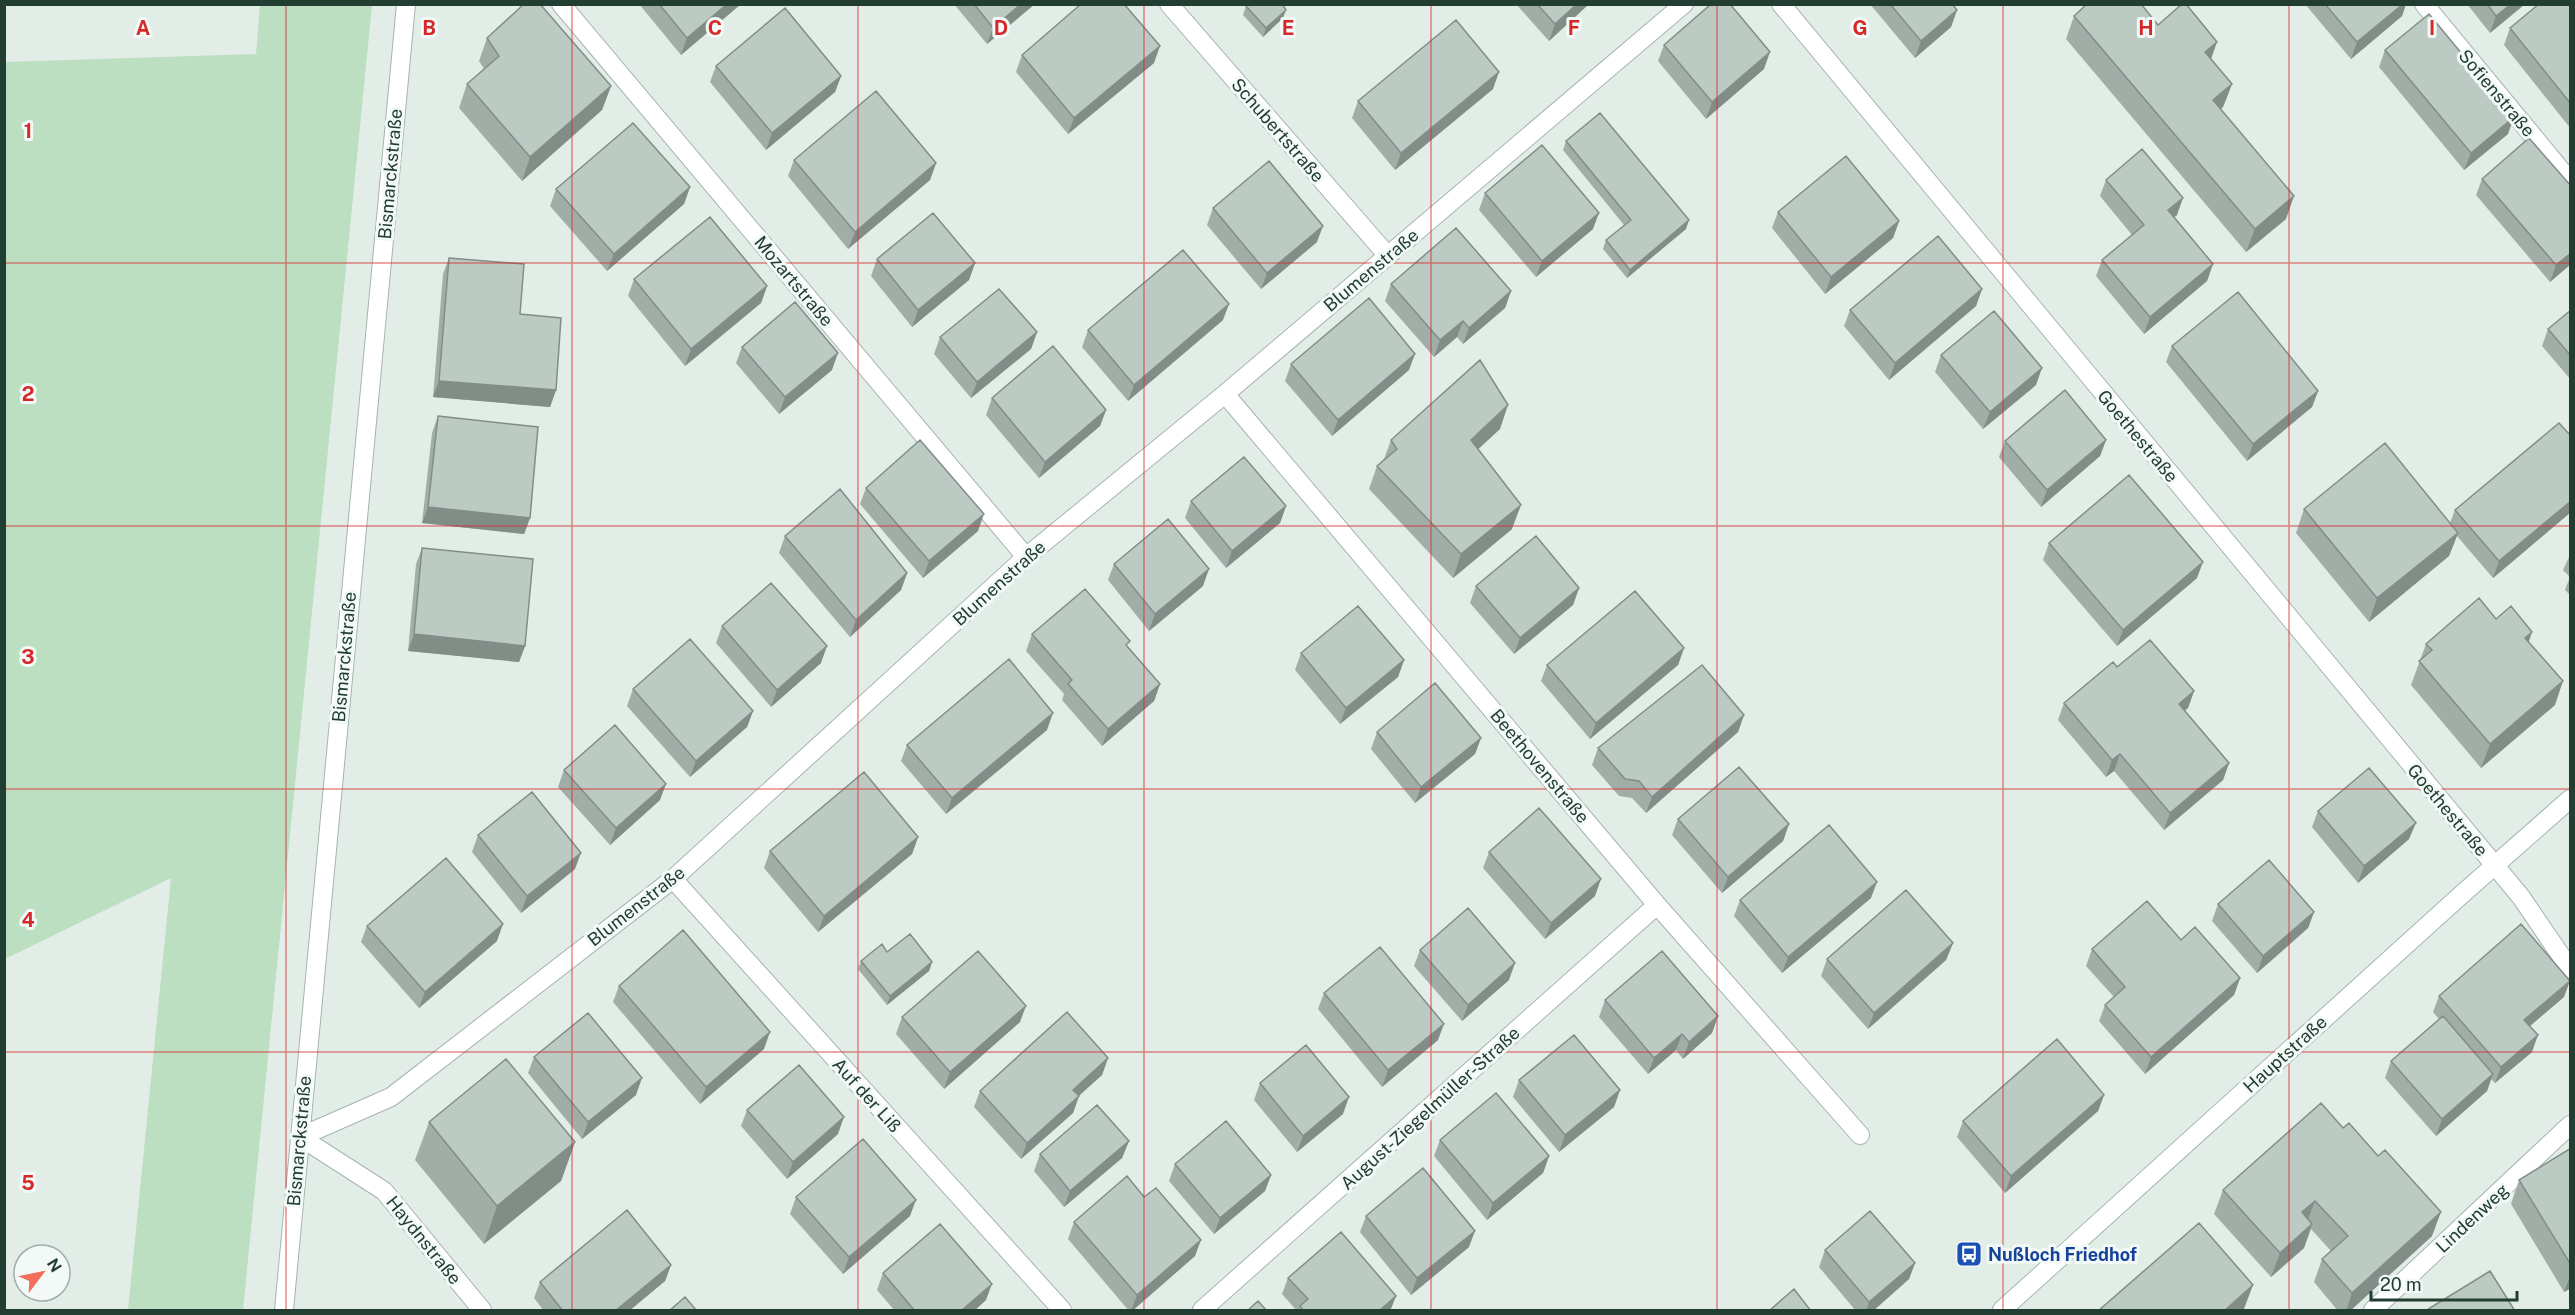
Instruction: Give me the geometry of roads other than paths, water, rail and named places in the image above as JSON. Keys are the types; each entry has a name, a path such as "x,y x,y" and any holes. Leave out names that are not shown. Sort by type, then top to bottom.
{"street":[{"name":"Bismarckstraße","path":"284,1311 406,4"},
{"name":"Mozartstraße","path":"561,4 1026,556"},
{"name":"Schubertstraße","path":"1169,4 1388,256"},
{"name":"Blumenstraße","path":"300,1137 392,1097 673,879 1026,556 1225,394 1684,4"},
{"name":"Goethestraße","path":"1781,4 2521,897 2571,969"},
{"name":"Sofienstraße","path":"2424,4 2571,181"},
{"name":"Beethovenstraße","path":"1225,394 1657,905 1860,1135"},
{"name":"Hauptstraße","path":"2002,1311 2571,799"},
{"name":"Auf der Liß","path":"673,879 1062,1311"},
{"name":"August-Ziegelmüller-Straße","path":"1202,1311 1657,905"},
{"name":"Lindenweg","path":"2373,1311 2571,1125"},
{"name":"Haydnstraße","path":"300,1137 384,1191 482,1311"}],"place":[{"name":"Nußloch Friedhof","path":"1969,1254"}]}
